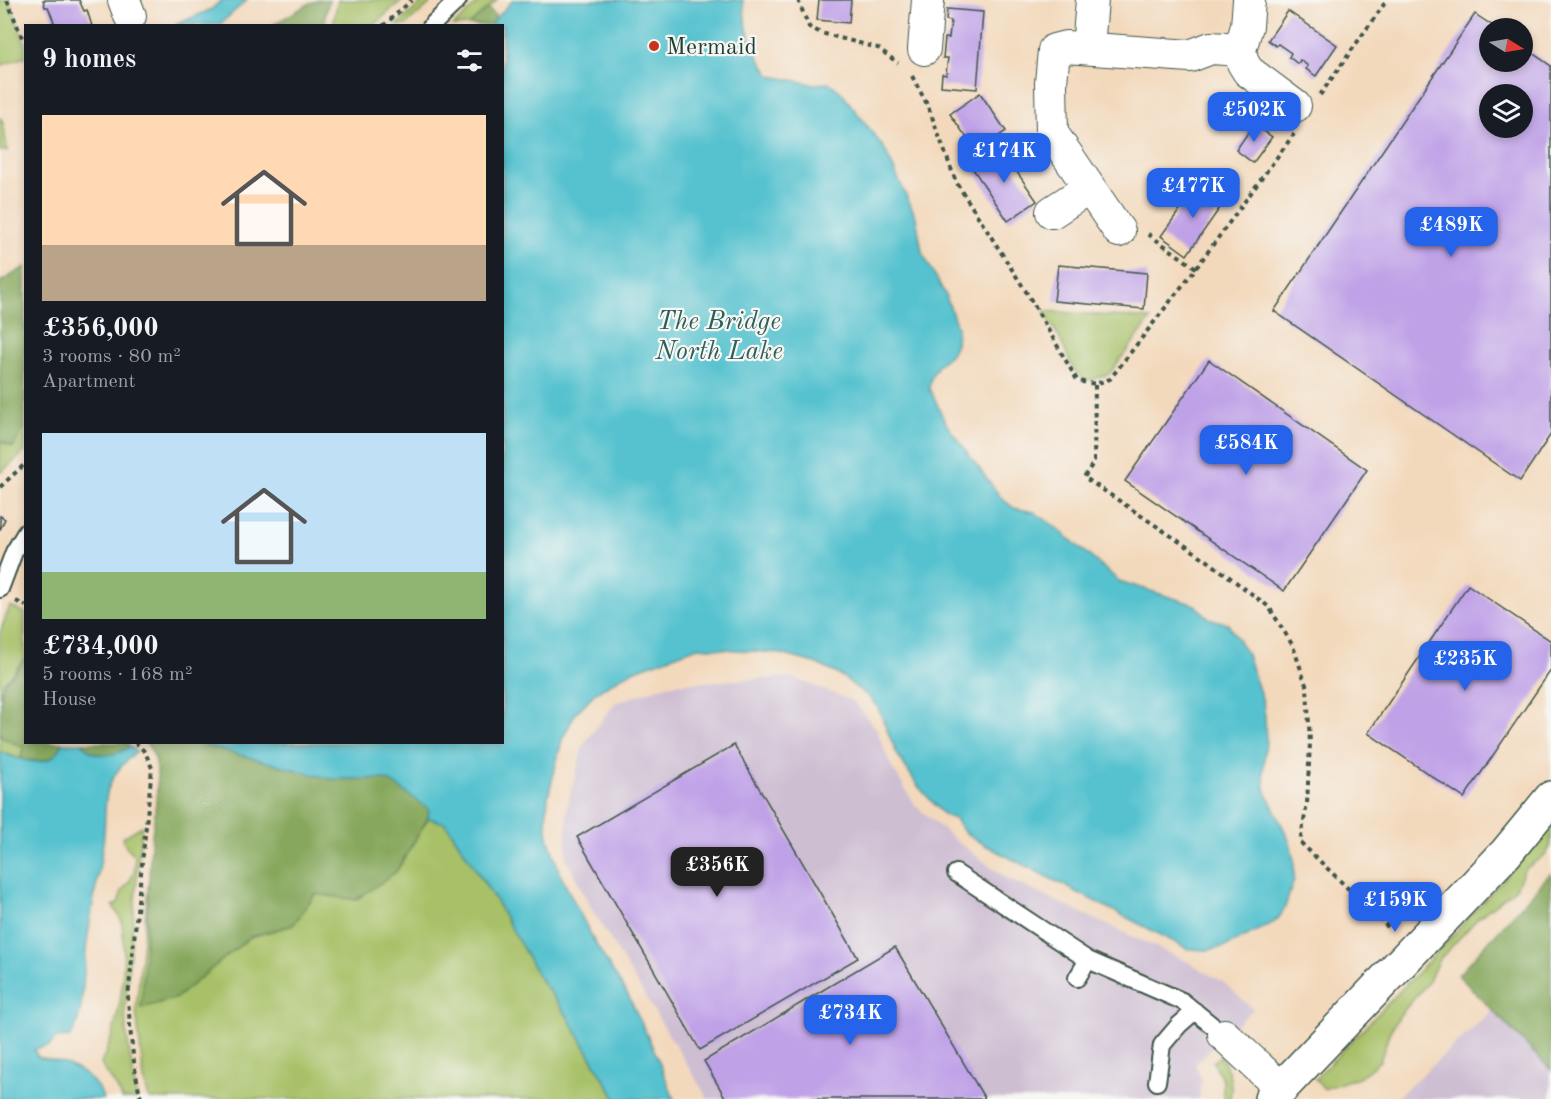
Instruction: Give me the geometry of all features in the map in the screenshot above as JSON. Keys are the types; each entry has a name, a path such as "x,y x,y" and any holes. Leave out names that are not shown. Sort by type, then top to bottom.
{"street":[{"path":"924,49 928,0"},
{"path":"1088,48 1092,0"},
{"path":"1249,0 1245,34 1240,50 1243,63 1248,71 1295,106"},
{"path":"1119,231 1052,133 1051,83 1054,50 1066,47 1190,56 1211,48 1240,50"},
{"path":"1052,212 1089,188"},
{"path":"1224,1035 1277,1094 1506,853 1551,798"}],"lane":[{"path":"433,24 458,0"},
{"path":"0,589 14,552 24,535"},
{"path":"956,873 1088,960 1182,1001 1224,1035"},
{"path":"1077,978 1088,960"},
{"path":"1157,1082 1162,1045 1179,1024 1195,1011"}],"path":[{"path":"7,0 23,40"},
{"path":"385,24 412,0"},
{"path":"1119,231 1150,234 1196,268"},
{"path":"1095,385 1094,462 1084,477 1208,561 1269,607 1293,646 1307,688 1310,743 1308,794 1300,842 1396,935"},
{"path":"0,487 24,465"},
{"path":"137,744 145,752 152,768 128,997 134,1070 141,1099"}],"shaded area":[{"path":"790,677 853,701 876,728 891,766 916,806 955,840 1008,879 1188,962 1223,982 1253,1009 1195,1064 1202,1080 1199,1099 708,1099 594,913 566,859 567,807 583,745 615,703 670,684"},
{"path":"1549,959 1551,960 1551,1099 1395,1099"}],"green space":[{"path":"0,0 9,0 24,40 24,57 2,65 0,60"},
{"path":"329,0 326,24 275,24 310,3"},
{"path":"338,0 402,0 375,24 333,24"},
{"path":"425,0 434,0 407,24 398,24"},
{"path":"481,0 497,0 470,24 455,24"},
{"path":"488,8 497,17 491,24 470,24"},
{"path":"0,117 4,125 7,151 0,151"},
{"path":"24,268 24,428 13,447 0,441 0,282"},
{"path":"1044,312 1151,319 1109,374 1090,380 1083,378 1074,370 1059,337"},
{"path":"24,428 24,453 0,473 0,441 13,447"},
{"path":"10,606 24,613 24,660 6,682 0,697 0,632"},
{"path":"24,659 24,744 63,744 60,750 51,758 41,761 21,759 23,747 3,738 0,733 1,693 5,681 13,675"},
{"path":"0,733 3,738 23,747 21,759 0,752"},
{"path":"83,744 128,744 130,746 118,753 105,755 92,752"},
{"path":"147,744 200,744 331,779 383,779 391,782 429,809 428,818 396,872 356,900 315,894 293,925 250,937 176,998 141,1008 157,782 156,763"},
{"path":"428,818 445,823 453,834 494,898 541,980 566,1014 616,1099 149,1099 144,1079 136,1010 149,878 141,1008 176,998 250,937 293,925 315,894 396,872"},
{"path":"142,826 125,1008 126,1030 137,1099 122,1099 101,1064 118,1013 123,977 122,923 113,906 118,903 134,871 135,856 125,845 123,837"},
{"path":"1551,826 1551,846 1546,854 1524,870 1516,888 1479,917 1438,961 1429,981 1400,1015 1390,1031 1380,1061 1361,1076 1324,1089 1315,1079 1444,945"},
{"path":"1551,873 1551,1070 1458,975"},
{"path":"1220,1056 1230,1076 1230,1099 1223,1099 1223,1080 1213,1062"}],"water":[{"path":"222,0 247,0 220,24 177,24 210,10"},
{"name":"The Bridge North Lake","path":"513,0 743,0 751,40 771,76 813,84 830,83 841,92 884,148 916,217 922,252 946,296 957,327 956,343 951,354 939,364 931,377 929,389 947,425 1001,498 1014,508 1034,512 1053,525 1119,581 1195,605 1209,618 1228,624 1246,652 1263,702 1266,740 1263,773 1266,792 1290,842 1294,860 1294,880 1285,907 1273,923 1226,946 1208,950 1188,949 964,832 955,819 944,815 918,786 897,754 878,708 870,698 840,675 815,663 777,653 698,647 630,672 596,692 575,714 562,740 548,797 546,820 548,837 560,874 595,943 629,997 674,1099 616,1099 566,1014 541,980 494,898 453,834 445,823 428,818 429,809 391,782 383,779 331,779 200,744 504,744 504,24 491,24"},
{"path":"62,744 83,744 92,752 105,755 118,753 130,746 136,752 116,773 106,795 104,836 86,947 82,1001 75,1029 70,1037 56,1038 49,1046 34,1049 38,1057 77,1069 93,1081 104,1099 0,1099 0,752 36,762 51,758"}],"building":[{"path":"43,0 79,0 84,11 87,10 91,24 52,24 54,22 48,7 45,7"},
{"path":"819,0 851,0 849,23 817,20"},
{"path":"947,9 983,12 977,89 941,86 942,74 946,75 948,58 943,58 945,38 949,38 951,21 946,20"},
{"path":"1288,11 1337,45 1316,76 1306,69 1308,66 1300,60 1298,64 1289,57 1291,53 1268,40"},
{"path":"1475,14 1481,18 1479,18 1479,72 1533,72 1533,54 1551,66 1551,434 1520,481 1274,311"},
{"path":"980,93 1006,131 976,151 950,114"},
{"path":"1254,124 1272,137 1253,163 1236,150"},
{"path":"999,146 1037,201 1008,221 971,166"},
{"path":"1199,183 1224,202 1187,255 1161,236"},
{"path":"1058,265 1147,273 1144,309 1054,301"},
{"path":"1209,360 1367,470 1284,591 1125,481"},
{"path":"0,516 5,519 0,530"},
{"path":"1468,585 1551,641 1551,670 1464,798 1368,733"},
{"path":"734,745 858,958 700,1050 577,837"},
{"path":"895,947 985,1099 726,1099 704,1061"}],"place":[{"name":"Mermaid","path":"654,46"}]}
